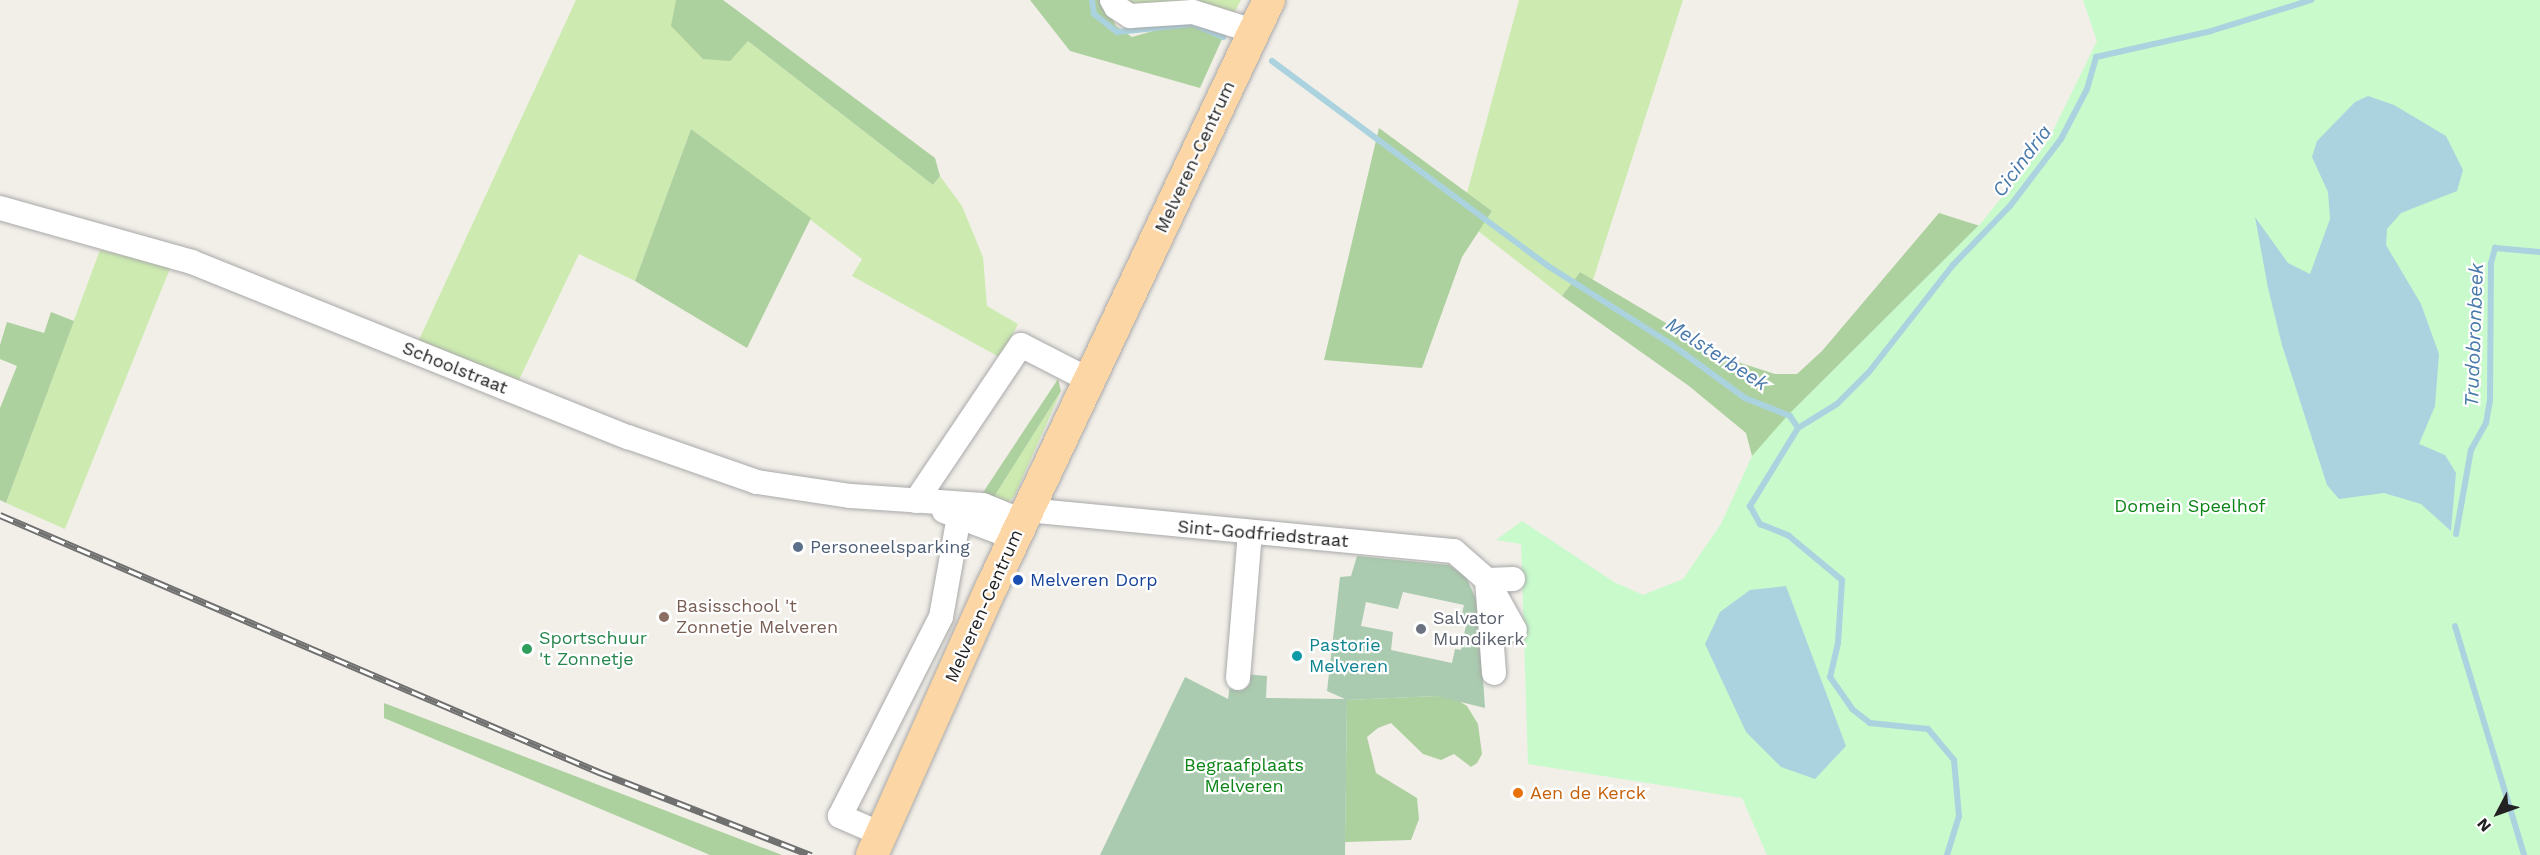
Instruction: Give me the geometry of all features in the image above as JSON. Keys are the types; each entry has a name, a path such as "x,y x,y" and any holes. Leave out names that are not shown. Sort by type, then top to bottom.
{"main road":[{"name":"Melveren-Centrum","path":"877,844 1022,523 1269,0"}],"street":[{"path":"1112,0 1116,8 1130,16 1193,12 1253,31"},
{"name":"Schoolstraat","path":"0,208 192,262 628,437 757,482 916,501 983,504 1022,523"},
{"path":"916,501 1021,345 1089,380"},
{"name":"Schoolstraat","path":"916,501 959,516 1022,523"},
{"name":"Melveren-Centrum","path":"877,844 840,816 941,617 959,516"},
{"name":"Sint-Godfriedstraat","path":"1022,523 1250,533 1454,551 1487,580 1515,630"},
{"path":"1238,678 1250,533"},
{"path":"1494,673 1487,580 1513,579"}],"green space":[{"path":"576,0 676,0 675,18 748,41 933,185 940,176 962,206 983,257 987,306 1018,324 1001,358 852,276 862,259 691,129 635,281 579,254 517,384 417,344"},
{"path":"676,0 723,0 935,158 940,176 933,185 748,41 730,61 703,59 671,26"},
{"path":"1030,0 1102,0 1116,26 1132,37 1192,20 1227,28 1200,88 1070,51"},
{"path":"1118,0 1241,0 1234,13 1144,10"},
{"path":"1519,0 1683,0 1593,280 1580,272 1562,296 1478,231 1492,211 1467,193"},
{"name":"Domein Speelhof","path":"2083,0 2540,0 2540,855 1767,855 1742,798 1528,764 1521,544 1496,540 1522,521 1614,582 1643,595 1683,579 1721,524 1752,456 1788,415 1981,223 2049,139 2097,41"},
{"path":"1379,128 1492,211 1462,257 1422,368 1324,360"},
{"path":"691,129 811,218 747,348 635,281"},
{"path":"1939,213 1980,226 1782,433 1752,456 1746,433 1689,386 1562,296 1580,272 1725,358 1775,374 1797,374 1822,351"},
{"path":"100,250 171,266 65,529 6,503"},
{"path":"51,312 74,321 6,503 0,500 0,408 17,366 0,359 0,345 7,322 44,333"},
{"path":"1058,379 1061,391 992,500 980,497"},
{"path":"1061,391 1014,497 1005,504 992,500"},
{"name":"Begraafplaats Melveren","path":"1357,556 1449,565 1466,577 1478,603 1485,708 1436,696 1347,700 1345,855 1100,855 1185,677 1228,699 1232,673 1267,676 1266,698 1345,699 1327,691 1340,577 1351,576","holes":["1403,592 1464,605 1461,618 1467,620 1461,650 1455,649 1452,663 1391,650 1393,632 1361,626 1366,602 1398,609"]},
{"path":"1436,696 1454,698 1467,706 1478,724 1482,754 1477,763 1471,767 1454,754 1441,760 1423,754 1391,723 1378,728 1367,737 1376,773 1417,798 1419,819 1411,840 1345,842 1347,700"},
{"path":"384,703 782,855 710,855 384,718"}],"water":[{"path":"2368,96 2394,105 2446,136 2463,170 2457,191 2401,213 2387,229 2386,245 2421,304 2439,354 2435,406 2419,444 2445,455 2456,473 2451,531 2421,504 2384,493 2339,499 2327,485 2282,345 2268,288 2255,217 2288,263 2310,274 2330,219 2328,192 2312,157 2317,141 2355,102"},
{"path":"1786,586 1846,746 1815,779 1781,767 1746,732 1705,644 1720,612 1750,590"}],"waterway":[{"name":"Melsterbeek","path":"1092,0 1094,14 1117,32 1193,24 1223,37"},
{"name":"Cicindria","path":"1798,428 1837,404 1869,372 1953,265 2010,206 2061,139 2087,89 2096,57 2211,31 2311,0"},
{"name":"Melsterbeek","path":"1272,61 1548,266 1671,344 1745,398 1790,416 1798,428 1750,506 1760,524 1789,536 1842,580 1838,643 1830,677 1852,709 1870,723 1928,729 1954,760 1959,816 1947,855"},
{"name":"Trudobronbeek","path":"2456,534 2471,450 2486,423 2490,401 2491,263 2495,248 2540,252"},
{"name":"Trudobronbeek","path":"2455,626 2524,855"}],"railway":[{"path":"0,515 599,772 811,855"}],"place":[{"name":"Personeelsparking","path":"798,547"},
{"name":"Melveren Dorp","path":"1018,580"},
{"name":"Basisschool 't Zonnetje Melveren","path":"664,617"},
{"name":"Salvator Mundikerk","path":"1421,629"},
{"name":"Sportschuur 't Zonnetje","path":"527,649"},
{"name":"Pastorie Melveren","path":"1297,656"},
{"name":"Aen de Kerck","path":"1518,793"}]}
